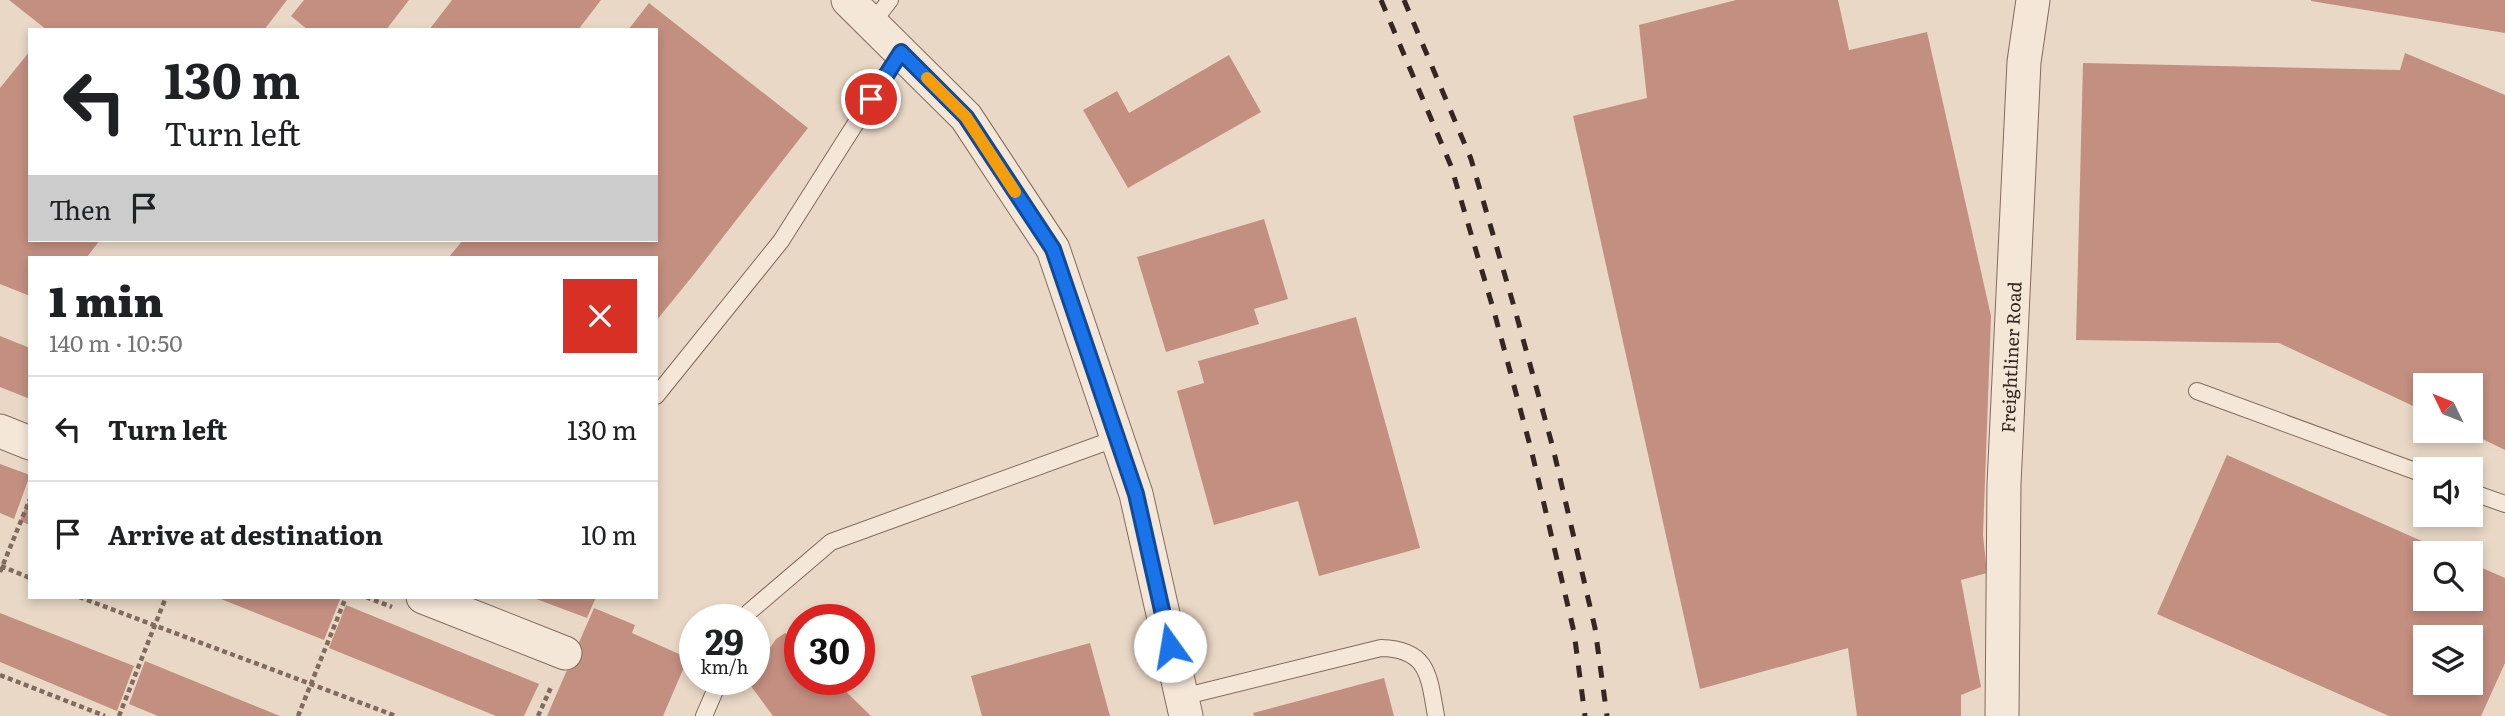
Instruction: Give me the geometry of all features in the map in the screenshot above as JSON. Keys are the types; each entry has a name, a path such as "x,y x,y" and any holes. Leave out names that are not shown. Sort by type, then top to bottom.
{"street":[{"path":"848,0 881,11 901,52 966,117 1053,249 1136,494 1184,706"},
{"name":"Freightliner Road","path":"2002,716 2004,484 2024,62 2033,0"},
{"path":"0,431 28,442"},
{"path":"428,599 565,653"}],"lane":[{"path":"658,394 781,241 901,52"},
{"path":"2197,390 2413,470"},
{"path":"757,604 831,542 1117,438"},
{"path":"2483,496 2505,504"},
{"path":"1184,706 1381,648 1393,648 1404,650 1425,667 1436,716"},
{"path":"704,716 713,695"}],"path":[{"path":"28,504 1,568 28,577"},
{"path":"84,599 396,716"},
{"path":"119,716 165,599"},
{"path":"298,716 345,599"},
{"path":"0,675 105,716"}],"building":[{"path":"9,0 287,0 266,28 44,28"},
{"path":"304,0 409,0 388,28 306,28 291,16"},
{"path":"452,0 601,0 580,28 431,28"},
{"path":"1736,0 1838,0 1849,50 1927,32 1991,316 1983,535 1987,573 1961,580 1981,687 1961,695 1961,716 1857,716 1848,648 1700,689 1573,116 1647,98 1639,25"},
{"path":"2505,0 2505,33 2311,1"},
{"path":"649,3 808,128 658,319 658,256 450,256 461,242 658,242 658,28 630,28"},
{"path":"28,53 28,242 98,242 88,256 28,256 28,295 0,284 0,88"},
{"path":"2405,53 2505,95 2505,450 2483,439 2483,373 2413,373 2413,406 2279,343 2076,340 2083,63 2400,70"},
{"path":"1229,55 1261,112 1128,188 1083,110 1117,91 1129,113"},
{"path":"1264,219 1288,299 1254,309 1259,324 1166,352 1137,257"},
{"path":"1356,317 1420,548 1319,576 1298,501 1214,525 1177,391 1204,383 1198,361"},
{"path":"0,336 28,347 28,398 0,387"},
{"path":"2227,455 2422,541 2413,541 2413,611 2483,611 2483,568 2505,578 2505,663 2481,716 2389,716 2157,614"},
{"path":"0,464 28,474 28,480 14,519 0,513"},
{"path":"28,501 28,524 20,521"},
{"path":"221,599 340,599 324,640"},
{"path":"536,599 595,599 587,618"},
{"path":"346,605 539,684 524,716 496,716 329,648"},
{"path":"594,608 635,625 632,633 679,654 679,679 663,716 547,716"},
{"path":"0,613 134,666 117,711 0,662"},
{"path":"784,634 784,695 849,695 871,716 773,716 758,695 770,695 770,648"},
{"path":"1090,643 1110,716 982,716 971,676"},
{"path":"145,661 280,716 158,716 129,704"},
{"path":"1384,678 1394,716 1254,716 1253,713"}],"railway":[{"path":"1381,0 1451,166 1495,315 1532,453 1574,632 1585,716"},
{"path":"1404,0 1471,159 1515,310 1553,448 1595,628 1607,716"}],"slow traffic":[{"path":"927,78 966,117 1015,192"}],"route":[{"path":"871,99 901,52 966,117 1053,249 1136,494 1170,646"}]}
